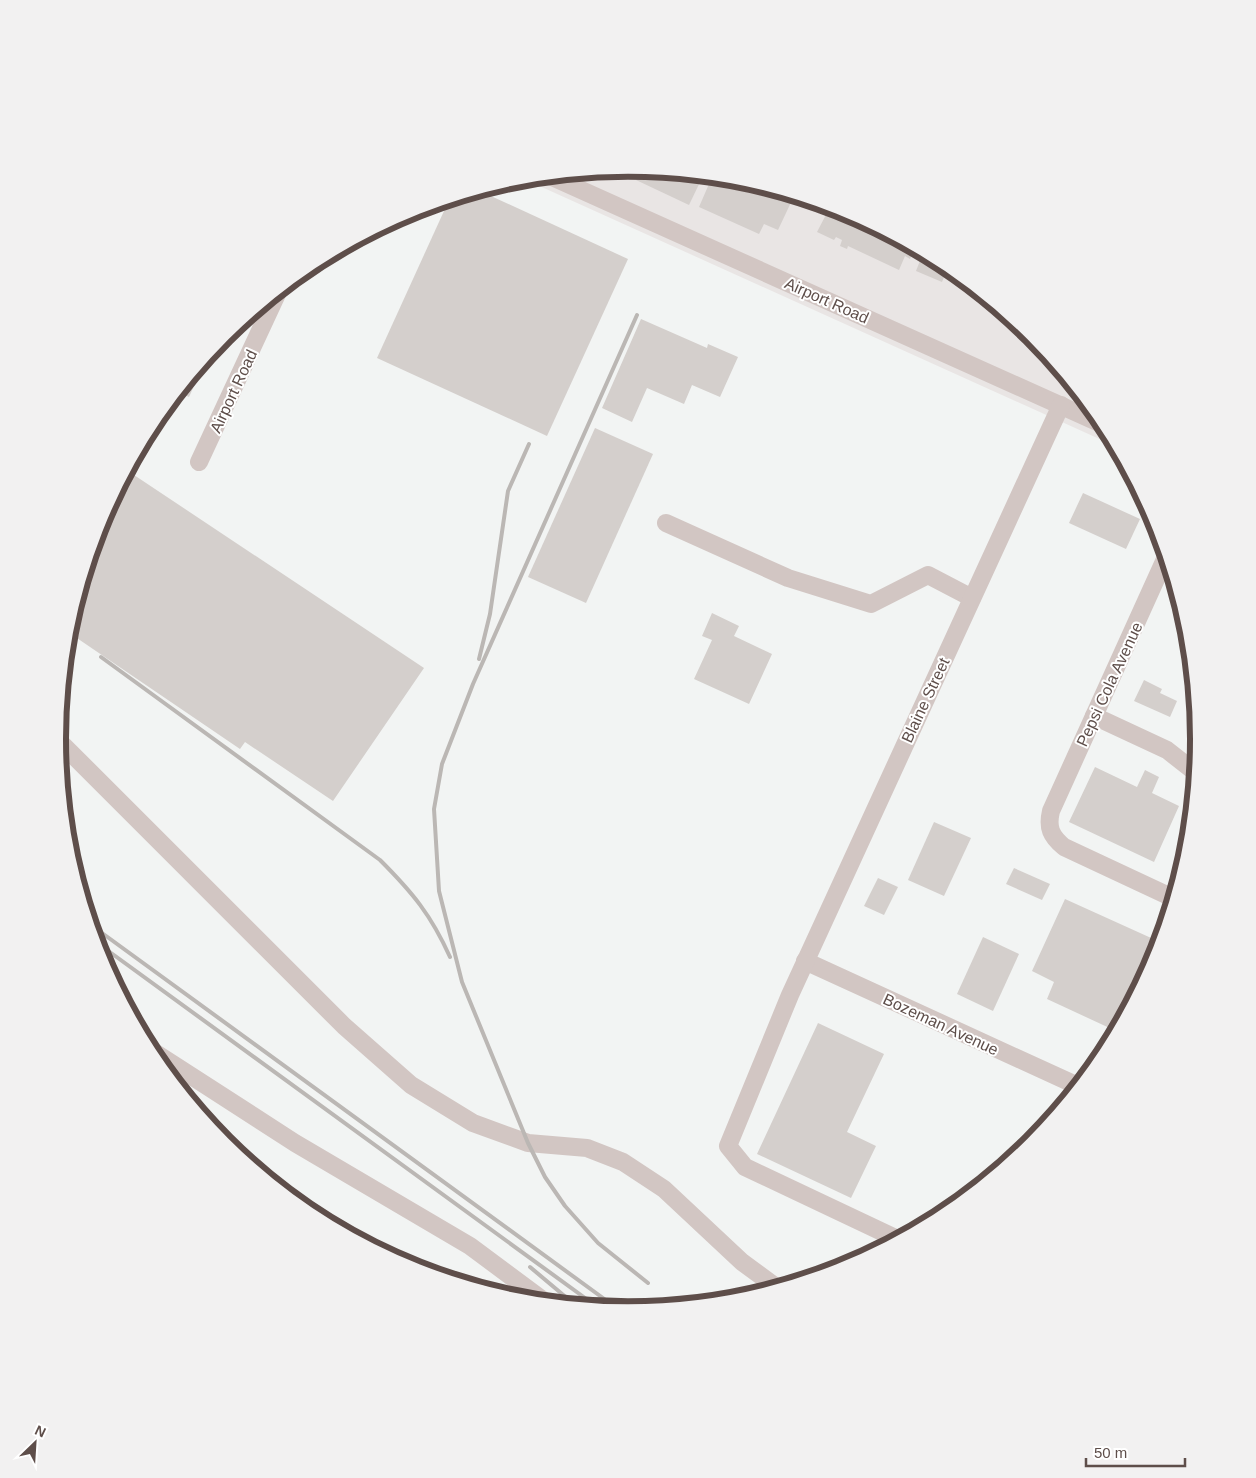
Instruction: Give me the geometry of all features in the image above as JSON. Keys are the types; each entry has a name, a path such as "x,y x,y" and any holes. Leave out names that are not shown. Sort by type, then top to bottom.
{"street":[{"name":"Airport Road","path":"562,181 1088,416"},
{"name":"Airport Road","path":"199,462 272,305"},
{"name":"Blaine Street","path":"890,1235 745,1166 728,1146 805,961 1061,404"},
{"path":"666,522 788,578 871,604 928,575 972,598"},
{"name":"Pepsi Cola Avenue","path":"1162,565 1051,811 1048,824 1052,837 1064,847 1168,895"},
{"path":"1094,716 1166,750 1189,768"},
{"path":"66,748 344,1026 411,1084 473,1123 528,1143 587,1148 623,1162 664,1189 742,1262 770,1283"},
{"name":"Bozeman Avenue","path":"805,961 1072,1083"},
{"path":"168,1061 295,1143 470,1246 532,1292"}],"shaded area":[{"path":"628,177 665,178 701,182 773,196 843,220 909,253 970,293 1025,342 1050,369 1074,397 1103,441 537,185 591,178"}],"building":[{"path":"637,177 665,178 700,182 689,205 636,180"},
{"path":"709,183 738,188 791,202 778,230 764,224 759,234 699,207"},
{"path":"488,195 628,259 547,436 377,358 446,208"},
{"path":"827,214 876,235 912,255 910,259 905,256 899,270 848,246 847,249 840,246 842,240 836,237 834,240 817,232"},
{"path":"920,260 945,275 942,282 916,271"},
{"path":"641,319 707,348 708,344 738,357 720,397 692,385 684,404 647,388 632,422 602,408"},
{"path":"197,380 189,397 184,395"},
{"path":"595,428 653,454 586,603 528,577"},
{"path":"133,474 424,668 333,801 245,742 240,749 76,637 85,594 96,558 109,524"},
{"path":"1083,493 1140,519 1126,549 1069,523"},
{"path":"712,613 739,626 734,636 772,654 749,704 694,679 712,640 702,636"},
{"path":"1144,680 1162,689 1160,693 1177,701 1170,717 1134,701"},
{"path":"1095,767 1137,787 1145,770 1159,777 1152,793 1179,806 1154,862 1069,822"},
{"path":"934,822 971,838 944,896 908,880"},
{"path":"1014,868 1050,884 1042,900 1006,884"},
{"path":"878,878 898,887 884,915 864,906"},
{"path":"1065,899 1153,939 1132,987 1109,1028 1047,999 1054,982 1032,971"},
{"path":"983,937 1019,954 993,1011 957,994"},
{"path":"818,1023 884,1054 847,1132 876,1146 851,1198 757,1154"}],"railway":[{"path":"637,315 473,684 442,764 434,809 439,891 462,982 528,1143 545,1177 565,1206 598,1243 648,1283"},
{"path":"479,659 490,614 508,491 529,444"},
{"path":"101,657 380,860 420,905 436,929 450,957"},
{"path":"101,932 606,1300"},
{"path":"108,950 587,1300"},
{"path":"530,1267 566,1297"}]}
